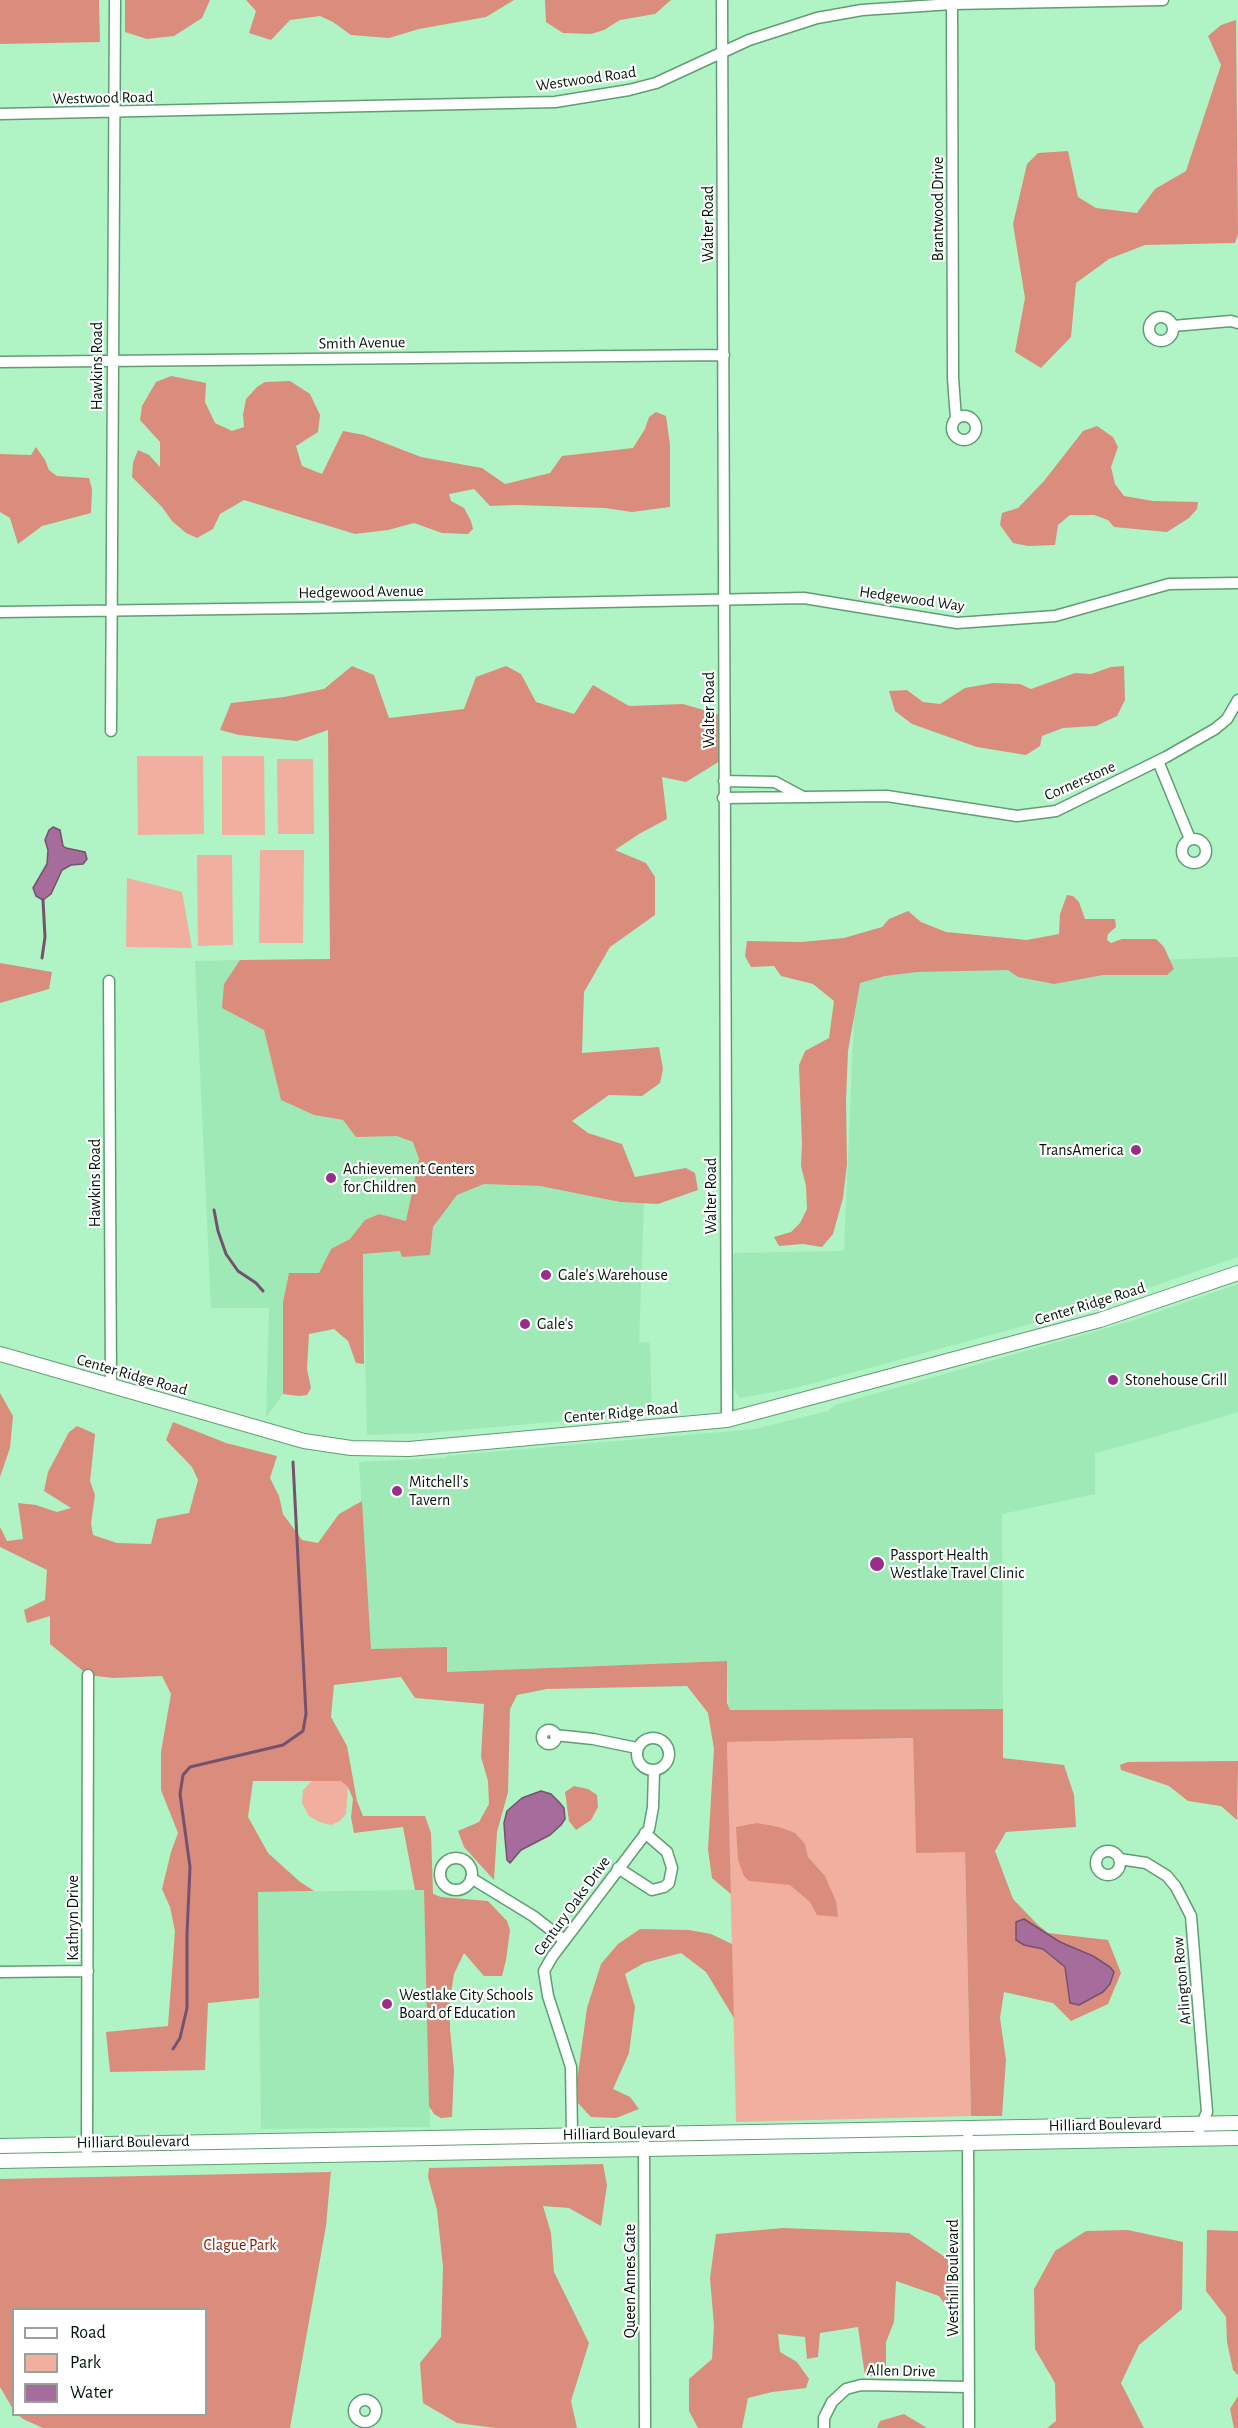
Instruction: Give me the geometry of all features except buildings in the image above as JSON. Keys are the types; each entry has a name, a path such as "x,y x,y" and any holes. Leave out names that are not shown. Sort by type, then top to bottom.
{"main road":[{"name":"Center Ridge Road","path":"0,1354 304,1441 372,1450 410,1449 727,1420 1100,1320 1238,1273"},
{"name":"Hilliard Boulevard","path":"0,2146 1238,2123"},
{"name":"Hilliard Boulevard","path":"0,2161 1238,2138"}],"street":[{"name":"Hawkins Road","path":"111,731 115,0"},
{"name":"Walter Road","path":"722,0 723,798 727,1420"},
{"name":"Westwood Road","path":"0,114 555,102 629,90 656,82 749,40 817,18 862,10 952,2 1163,0"},
{"name":"Brantwood Drive","path":"952,2 953,378 956,419"},
{"path":"1173,326 1231,321 1238,323"},
{"name":"Smith Avenue","path":"0,362 724,355"},
{"name":"Hedgewood Way","path":"723,601 804,598 957,623 1055,616 1169,584 1238,583"},
{"name":"Hedgewood Avenue","path":"0,612 723,601"},
{"name":"Cornerstone","path":"723,798 887,796 1017,816 1056,811 1158,761 1215,729 1227,719 1238,700"},
{"path":"1158,761 1190,839"},
{"name":"Cornerstone","path":"724,782 775,782 803,797"},
{"name":"Hawkins Road","path":"109,981 111,1385"},
{"name":"Kathryn Drive","path":"87,2160 88,1675"},
{"path":"555,1735 593,1739 637,1748"},
{"path":"653,1737 664,1741 669,1748 670,1757 663,1767 654,1770 643,1767 637,1758 637,1748 646,1738 653,1737"},
{"name":"Century Oaks Drive","path":"572,2136 572,2067 548,1996 544,1971 564,1940 645,1833 652,1817 654,1770"},
{"path":"618,1868 652,1890 669,1883 672,1868 667,1852 645,1833"},
{"name":"Arlington Row","path":"1120,1859 1146,1863 1167,1876 1176,1887 1191,1916 1207,2112 1196,2139"},
{"path":"471,1878 532,1916 564,1940"},
{"path":"0,1972 88,1971"},
{"name":"Westhill Boulevard","path":"968,2129 969,2428"},
{"name":"Queen Annes Gate","path":"644,2135 645,2428"},
{"name":"Allen Drive","path":"824,2428 824,2418 832,2402 846,2389 861,2385 968,2386"}],"shaded area":[{"path":"1238,957 1238,1257 1093,1307 799,1387 740,1398 732,1386 732,1253 844,1251 856,971"},
{"path":"240,960 224,984 264,1030 281,1100 314,1115 343,1120 356,1136 397,1136 414,1143 419,1159 406,1221 379,1214 366,1220 350,1239 331,1249 319,1273 289,1273 283,1302 283,1394 266,1417 269,1308 211,1308 195,961"},
{"path":"483,1184 540,1186 620,1202 644,1203 639,1342 650,1343 652,1413 428,1433 367,1435 363,1254 401,1251 430,1255 433,1227 457,1195"},
{"path":"1238,1284 1238,1412 1095,1453 1095,1494 1002,1514 1003,1709 729,1710 726,1661 447,1672 446,1648 371,1649 359,1462 445,1458 446,1456 755,1429 828,1411 835,1405 1132,1321"},
{"path":"424,1890 430,2127 261,2129 258,1892"}],"green space":[{"path":"0,0 99,0 100,42 0,44"},
{"path":"125,0 210,0 202,18 174,36 147,39 125,32"},
{"path":"246,0 514,0 486,17 419,29 389,38 351,35 320,16 290,20 271,40 249,33 256,11"},
{"path":"545,0 671,0 655,14 620,20 604,30 591,34 563,33 546,22"},
{"path":"1236,20 1238,234 1235,243 1145,245 1109,259 1076,283 1071,337 1041,368 1015,352 1025,298 1013,224 1027,164 1038,153 1068,151 1078,197 1096,208 1137,213 1155,189 1186,171 1221,65 1208,36 1221,25"},
{"path":"171,376 206,383 205,402 215,423 232,431 244,427 243,415 246,399 257,387 265,382 290,381 310,394 320,415 318,432 296,446 302,466 322,474 343,431 364,435 421,457 482,468 505,484 550,473 562,456 633,448 645,429 649,417 656,412 666,416 670,445 670,507 632,512 605,508 490,506 474,489 449,494 451,501 464,508 471,521 473,529 468,534 442,533 414,523 388,530 355,534 244,500 220,514 213,529 197,538 186,533 172,521 162,507 132,477 133,463 138,450 149,455 160,467 160,442 140,420 142,406 156,382"},
{"path":"1097,426 1113,437 1118,447 1111,467 1115,484 1124,496 1153,501 1198,502 1197,509 1189,518 1167,532 1114,527 1108,520 1094,515 1070,515 1058,525 1055,545 1028,546 1013,543 1000,525 1002,513 1018,508 1044,481 1083,431"},
{"path":"36,447 49,470 57,476 89,478 92,489 91,513 42,526 18,544 10,518 0,512 0,454 31,455"},
{"path":"352,666 374,675 389,718 464,709 476,677 506,666 521,674 536,702 574,714 593,685 629,706 683,704 721,715 720,761 686,782 662,777 667,819 615,850 646,863 655,877 655,915 610,947 584,992 582,1053 659,1047 663,1069 660,1083 642,1096 609,1095 572,1121 588,1133 622,1144 635,1177 686,1168 695,1173 698,1190 658,1204 620,1202 540,1186 484,1184 457,1195 433,1227 430,1255 402,1257 400,1251 363,1254 364,1364 356,1363 348,1341 334,1329 309,1334 307,1369 311,1388 307,1395 299,1396 283,1394 283,1302 289,1273 319,1273 331,1249 350,1239 365,1220 379,1214 406,1221 419,1159 413,1142 397,1136 356,1137 343,1120 314,1115 281,1100 264,1030 222,1008 224,984 240,960 330,959 328,730 297,741 239,735 220,730 231,703 284,697 324,689"},
{"path":"1124,666 1125,700 1117,716 1096,726 1063,728 1042,736 1040,746 1026,755 977,747 912,724 895,711 889,691 907,690 923,702 940,704 965,688 993,683 1020,684 1031,689 1075,673 1091,674 1111,667"},
{"path":"137,756 203,756 204,834 138,835"},
{"path":"222,756 264,756 265,835 222,835"},
{"path":"277,759 313,759 314,834 278,834"},
{"path":"260,850 304,850 303,943 259,943"},
{"path":"197,855 232,855 233,945 198,946"},
{"path":"127,878 182,892 192,948 126,947"},
{"path":"1067,895 1073,896 1079,902 1085,919 1115,919 1116,927 1108,934 1107,940 1111,943 1122,939 1156,939 1164,947 1174,969 1167,975 1103,975 1054,984 1018,977 1008,970 917,972 885,976 860,983 848,1051 847,1164 843,1198 833,1234 822,1247 803,1244 779,1246 774,1237 791,1232 800,1223 807,1209 806,1186 801,1166 799,1065 805,1051 829,1038 834,1001 813,984 781,976 774,966 751,967 745,956 747,941 801,942 844,938 882,927 889,919 908,911 921,922 946,932 1027,940 1059,934 1060,914"},
{"path":"0,963 52,972 49,989 0,1003"},
{"path":"0,1393 13,1416 10,1448 0,1477"},
{"path":"173,1422 226,1443 277,1456 270,1478 279,1496 283,1514 302,1540 318,1543 339,1514 362,1501 371,1649 447,1647 447,1672 727,1661 727,1703 730,1710 1003,1709 1003,1758 1064,1765 1074,1795 1076,1827 1006,1832 995,1851 1013,1899 1048,1933 1108,1940 1121,1973 1108,2004 1071,2021 1053,2003 1004,1992 1000,2018 1006,2060 1002,2116 971,2116 965,1852 916,1853 913,1738 727,1742 731,1894 712,1878 708,1849 714,1749 708,1713 687,1686 547,1689 517,1695 510,1709 508,1792 497,1832 494,1880 464,1847 458,1831 479,1822 489,1804 488,1781 481,1757 484,1704 415,1698 401,1677 334,1685 331,1717 347,1746 357,1801 363,1816 425,1816 431,1833 433,1894 441,1897 488,1901 507,1921 510,1930 502,1976 484,1976 464,1953 454,1974 450,1999 454,2070 452,2117 441,2118 434,2114 429,2106 424,1890 415,1890 403,1827 354,1833 351,1817 353,1799 348,1787 341,1781 253,1781 248,1817 268,1853 299,1881 314,1891 258,1892 259,1998 208,2003 205,2070 110,2072 106,2032 168,2026 175,1931 170,1907 162,1889 178,1833 161,1790 161,1752 171,1694 162,1676 113,1678 88,1675 50,1644 50,1616 27,1623 24,1610 45,1600 47,1570 0,1547 0,1527 7,1541 23,1539 18,1503 36,1505 57,1512 71,1508 44,1491 48,1472 69,1432 77,1426 95,1434 90,1481 95,1495 91,1523 93,1535 117,1543 151,1544 157,1519 189,1513 198,1480 192,1467 166,1440"},
{"path":"913,1738 916,1852 965,1852 971,2116 736,2122 727,1742"},
{"path":"1238,1761 1237,1820 1221,1806 1188,1801 1169,1786 1121,1770 1120,1765 1128,1762"},
{"path":"313,1780 341,1781 348,1787 346,1814 340,1821 331,1825 309,1816 302,1803 303,1790"},
{"path":"574,1786 588,1789 597,1795 598,1807 591,1820 576,1830 569,1821 565,1792"},
{"path":"757,1823 795,1833 805,1844 808,1857 825,1876 836,1901 838,1917 817,1915 810,1902 790,1885 749,1881 744,1876 738,1860 736,1827"},
{"path":"640,1929 689,1930 711,1934 732,1944 734,2018 706,1972 681,1953 644,1963 625,1974 635,2007 629,2053 613,2089 630,2097 639,2109 616,2118 591,2117 578,2103 577,2081 587,2008 601,1964 618,1944"},
{"path":"1182,2131 1182,2133 981,2136 982,2134"},
{"path":"949,2134 946,2138 826,2140 823,2137"},
{"path":"799,2138 799,2141 658,2141 660,2140"},
{"path":"631,2140 631,2143 422,2146 422,2145"},
{"path":"403,2144 399,2149 305,2149 301,2145"},
{"path":"283,2147 282,2150 100,2153 100,2150"},
{"path":"603,2164 607,2185 601,2226 569,2208 543,2206 551,2233 554,2272 589,2343 571,2401 577,2428 496,2428 457,2423 423,2403 420,2363 441,2337 443,2267 437,2210 428,2177 429,2168"},
{"name":"Clague Park","path":"331,2170 326,2226 290,2428 43,2428 19,2416 207,2416 207,2308 12,2308 12,2407 0,2387 0,2179 330,2172"},
{"path":"783,2228 909,2233 954,2263 952,2283 957,2294 954,2303 945,2305 939,2296 896,2281 894,2322 886,2342 886,2376 865,2376 858,2327 820,2333 818,2357 807,2359 805,2337 778,2334 780,2352 797,2362 809,2379 806,2388 772,2392 748,2398 742,2428 698,2428 689,2411 689,2379 712,2359 714,2326 710,2278 716,2234"},
{"path":"1128,2230 1183,2242 1182,2309 1139,2345 1121,2383 1144,2428 1047,2428 1056,2421 1055,2383 1035,2349 1034,2289 1055,2251 1086,2231"},
{"path":"1207,2230 1238,2231 1238,2375 1233,2370 1227,2342 1226,2317 1206,2291"},
{"path":"1238,2396 1238,2428 1234,2428 1230,2409"},
{"path":"904,2414 927,2428 877,2428 880,2421"}],"water":[{"path":"53,827 60,830 63,846 85,852 87,859 83,864 71,865 62,870 51,894 43,900 36,896 33,888 47,864 48,850 45,840 49,830"},
{"path":"541,1791 551,1794 559,1802 564,1808 565,1819 550,1835 521,1850 510,1863 507,1860 504,1823 507,1811 522,1798"},
{"path":"1024,1919 1060,1942 1093,1956 1110,1967 1114,1972 1110,1984 1103,1992 1079,2005 1070,2003 1065,1967 1043,1949 1024,1945 1016,1940 1016,1922"}],"waterway":[{"path":"42,958 45,937 43,900"},
{"path":"214,1210 226,1254 238,1271 256,1283 263,1291"},
{"path":"173,2049 180,2038 187,2008 190,1867 180,1794 183,1775 190,1767 283,1745 303,1731 306,1714 293,1462"}],"place":[{"name":"TransAmerica","path":"1136,1150"},
{"name":"Achievement Centers for Children","path":"331,1178"},
{"name":"Gale's Warehouse","path":"546,1275"},
{"name":"Gale's","path":"525,1324"},
{"name":"Stonehouse Grill","path":"1113,1380"},
{"name":"Mitchell's Tavern","path":"397,1491"},
{"name":"Passport Health Westlake Travel Clinic","path":"877,1564"},
{"name":"Westlake City Schools Board of Education","path":"387,2004"}]}
